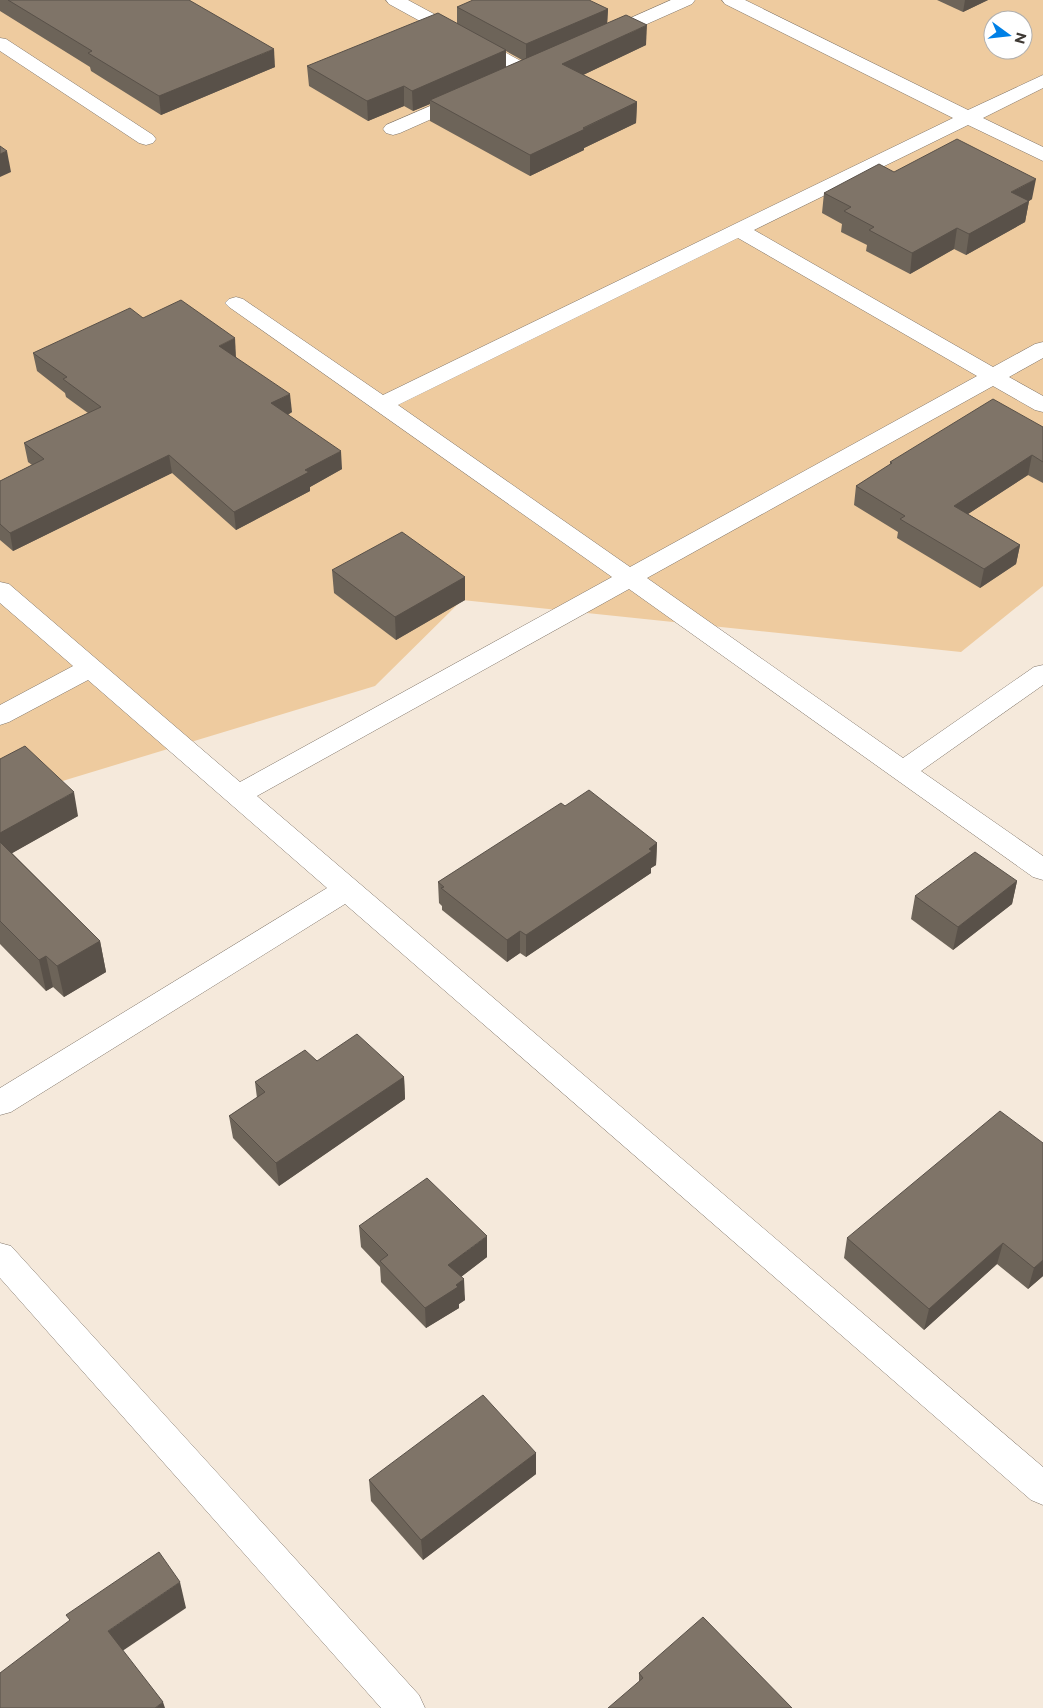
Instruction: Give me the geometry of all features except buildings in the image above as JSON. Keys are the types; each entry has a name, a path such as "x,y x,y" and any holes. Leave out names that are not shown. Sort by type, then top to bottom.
{"street":[{"path":"395,0 525,71"},
{"path":"588,43 686,0"},
{"path":"731,0 1043,155"},
{"path":"0,43 146,139"},
{"path":"508,78 543,63"},
{"path":"381,405 1043,81"},
{"path":"393,128 481,90"},
{"path":"738,230 1043,405"},
{"path":"236,304 630,578 1043,870"},
{"path":"237,795 1043,349"},
{"path":"0,590 1043,1488"},
{"path":"0,716 90,668"},
{"path":"902,771 1043,673"},
{"path":"0,1102 111,1036 346,889"},
{"path":"0,1256 406,1708"}],"shaded area":[{"path":"0,0 1043,0 1043,586 961,652 462,600 375,686 0,800"}]}
